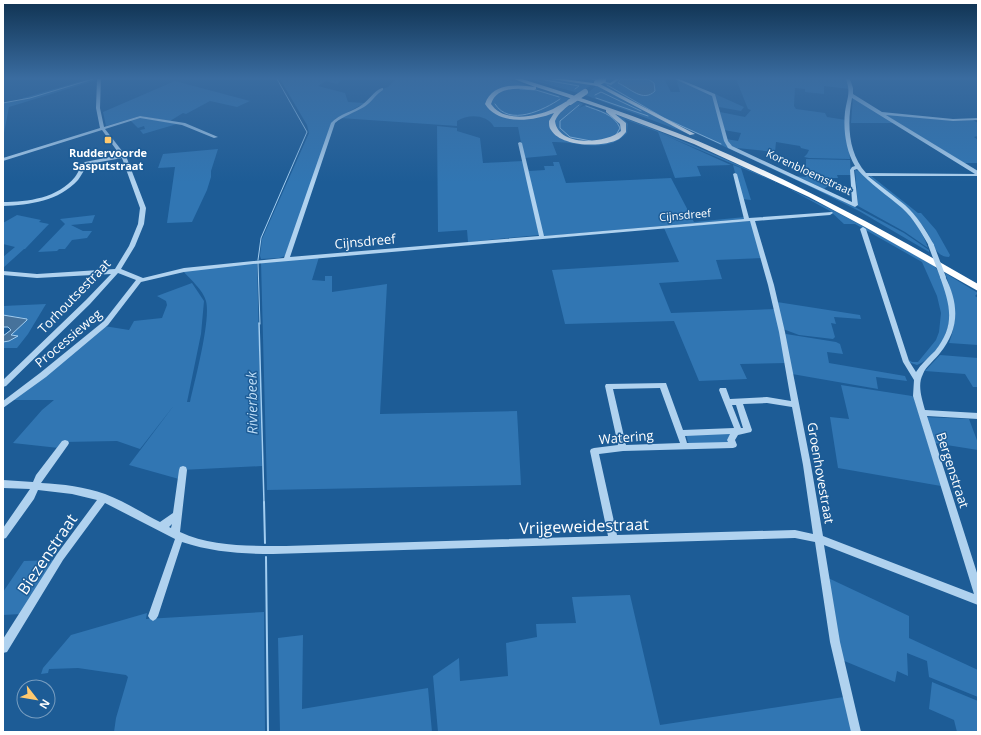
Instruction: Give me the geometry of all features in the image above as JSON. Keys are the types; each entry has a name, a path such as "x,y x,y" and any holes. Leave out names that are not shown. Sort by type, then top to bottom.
{"highway":[{"path":"499,113 520,118 548,113"},
{"path":"558,113 552,120 552,127 560,136 577,142 602,143 616,139 622,134 624,128 623,123 610,113"},
{"path":"615,113 716,151"},
{"path":"623,113 716,151 834,206 978,288"},
{"path":"629,113 756,165 869,221 978,283"},
{"path":"651,113 747,158 756,165"}],"street":[{"name":"Torhoutsestraat","path":"3,384 88,302 117,271 132,246 143,216 140,201 124,156 102,128 99,113"},
{"path":"286,259 333,123 347,113"},
{"name":"Korenbloemstraat","path":"719,113 727,145 855,205 852,170 859,167"},
{"name":"Korenbloemstraat","path":"847,113 849,140 852,155 864,174 908,210 916,220 930,243 951,300 953,312 949,336 920,372 917,379"},
{"path":"881,113 978,174"},
{"path":"884,113 953,120 978,119"},
{"path":"3,160 135,118 146,117 183,124 216,136"},
{"path":"520,143 542,237"},
{"path":"3,204 26,203 52,197 75,180 87,163 124,156"},
{"name":"Groenhovestraat","path":"735,174 776,307 807,465 835,642 856,732"},
{"path":"864,174 978,174"},
{"name":"Cijnsdreef","path":"117,271 143,280 184,270 286,259 830,212"},
{"path":"863,229 906,362 917,379"},
{"path":"3,272 37,276 117,271"},
{"name":"Processieweg","path":"3,405 44,375 106,323 140,279"},
{"name":"Bergenstraat","path":"917,379 917,396 978,591"},
{"path":"623,448 609,386 663,385 686,447"},
{"path":"723,390 738,432"},
{"path":"728,402 767,400 796,404"},
{"path":"681,433 738,432 748,430 738,401"},
{"path":"922,413 978,416"},
{"name":"Watering","path":"613,539 594,451 623,448 733,445 731,440 738,432"},
{"path":"3,535 31,496 35,486 65,443"},
{"path":"153,616 175,549 178,535 177,515 183,470"},
{"name":"Vrijgeweidestraat","path":"3,484 35,486 82,492 104,498 178,535 213,546 266,550 795,534 819,539 978,600"},
{"name":"Biezenstraat","path":"3,648 60,557 104,498"},
{"path":"161,527 177,515"}],"shaded area":[{"path":"3,113 8,113 3,138"},
{"path":"103,113 183,113 170,121 140,116 106,126"},
{"path":"300,113 346,113 335,119 285,256 279,258 261,259 262,239 309,133 307,125"},
{"path":"350,113 501,113 516,118 543,113 555,113 552,118 561,137 597,144 626,130 614,114 723,158 779,184 660,133 731,165 697,166 701,176 675,178 658,132 624,119 628,124 627,133 619,140 610,144 591,145 552,142 557,155 524,158 518,127 494,127 487,120 477,116 466,117 457,121 457,126 340,118"},
{"path":"504,113 543,113 520,117 509,116"},
{"path":"560,113 608,113 621,123 622,131 608,140 581,141 566,137 557,131 554,120"},
{"path":"634,113 651,113 697,137"},
{"path":"655,113 718,113 727,146 853,206 904,233 929,250 929,252 859,211"},
{"path":"720,113 745,117 748,113 825,113 827,117 846,120 850,159 804,157 809,150 801,148 800,146 776,142 775,152 737,148 728,145 726,139 738,141 741,133 724,130"},
{"path":"852,113 881,113 897,123 851,123"},
{"path":"884,114 955,121 973,120 978,123 978,136 974,137 978,140 978,163 964,163"},
{"path":"137,117 177,124 143,134 140,130 145,129 144,126 138,128 130,120"},
{"path":"437,126 457,128 457,131 480,138 483,163 523,161 539,235 468,242 467,230 438,232"},
{"path":"218,149 207,190 192,222 167,223 175,167 158,168 163,154"},
{"path":"806,159 850,160 851,175 837,175 838,178 829,180 833,182 824,189 796,176 806,177"},
{"path":"553,162 559,162 566,183 671,178 694,222 745,217 744,219 545,236 543,235 527,166 529,171 545,170 544,166 554,166"},
{"path":"733,165 741,168 751,200 742,199"},
{"path":"855,170 860,171 909,214 923,236 928,248 905,232 858,206"},
{"path":"868,175 870,175 918,213 921,213 936,230 950,255 949,257 940,254 937,251 919,221"},
{"path":"784,186 863,226 936,268 945,288 949,304 949,319 944,338 933,354 917,365 908,362 909,360 912,362 918,362 936,340 939,332 941,313 937,296 922,262 855,224 844,224 830,211"},
{"path":"17,215 41,220 39,222 49,224 25,249 3,268 3,257 15,247 3,244 3,223"},
{"path":"95,215 92,223 71,225 83,231 92,231 87,238 72,240 65,249 38,252 65,224 60,219"},
{"path":"750,221 763,258 716,260 722,279 659,283 671,313 776,309 786,363 740,364 747,379 699,381 674,321 565,324 552,270 679,262 664,228"},
{"path":"319,257 312,280 325,281 325,276 332,276 332,292 387,284 380,414 517,411 521,485 267,490 261,262"},
{"path":"257,263 262,466 181,470 179,479 129,465 175,404 140,449 117,441 64,442 59,448 13,443 42,410 54,400 12,400 104,326 129,330 134,321 162,318 167,305 166,301 157,296 192,283 204,301 201,334 187,402 190,402 202,350 207,310 206,301 202,293 183,271"},
{"path":"945,273 978,293 975,296 978,298 978,345 949,343 955,316 953,299"},
{"path":"777,302 860,315 861,319 834,317 836,324 831,323 835,337 833,339 799,335 783,329"},
{"path":"46,304 28,334 17,348 3,348 3,342 9,341 15,335 11,335 27,320 25,318 3,315 3,306"},
{"path":"3,315 27,320 11,335 18,336 9,341 3,342 3,336 11,330 8,327 3,327"},
{"path":"786,334 836,342 840,344 843,354 827,352 829,363 905,376 907,381 876,377 878,389 792,374"},
{"path":"940,355 978,358 978,387 973,387 965,374 925,371"},
{"path":"841,385 912,396 914,398 941,486 838,468 830,417 849,419"},
{"path":"925,417 969,419 978,443 978,450 934,443"},
{"path":"733,432 728,443 692,445 688,442 686,434"},
{"path":"57,560 21,614 3,615 3,592 24,561"},
{"path":"826,577 909,616 909,638 978,670 978,697 929,677 927,661 907,653 908,676 897,671 895,682 842,660"},
{"path":"630,595 660,725 844,697 853,732 438,732 433,676 459,658 460,681 508,676 506,643 537,637 536,624 576,623 572,597"},
{"path":"264,612 265,732 114,732 116,718 128,677 126,675 78,668 49,669 48,673 41,674 43,668 71,635 147,613 146,619"},
{"path":"303,635 302,709 428,688 432,732 280,732 278,638"},
{"path":"932,682 978,701 978,732 957,732 954,720 929,709"}],"waterway":[{"name":"Rivierbeek","path":"258,260 261,238 307,132 296,113"},
{"path":"507,113 518,115 529,113"},
{"path":"569,113 560,121 560,128 570,137 591,141"},
{"path":"604,113 614,119 620,128 616,135"},
{"path":"640,113 648,116"},
{"path":"656,113 721,144"},
{"name":"Rivierbeek","path":"258,263 260,324"},
{"name":"Rivierbeek","path":"259,323 264,503"},
{"name":"Rivierbeek","path":"264,502 265,543"},
{"name":"Rivierbeek","path":"266,557 268,732"}],"place":[{"name":"Ruddervoorde Sasputstraat","path":"108,140"}]}
